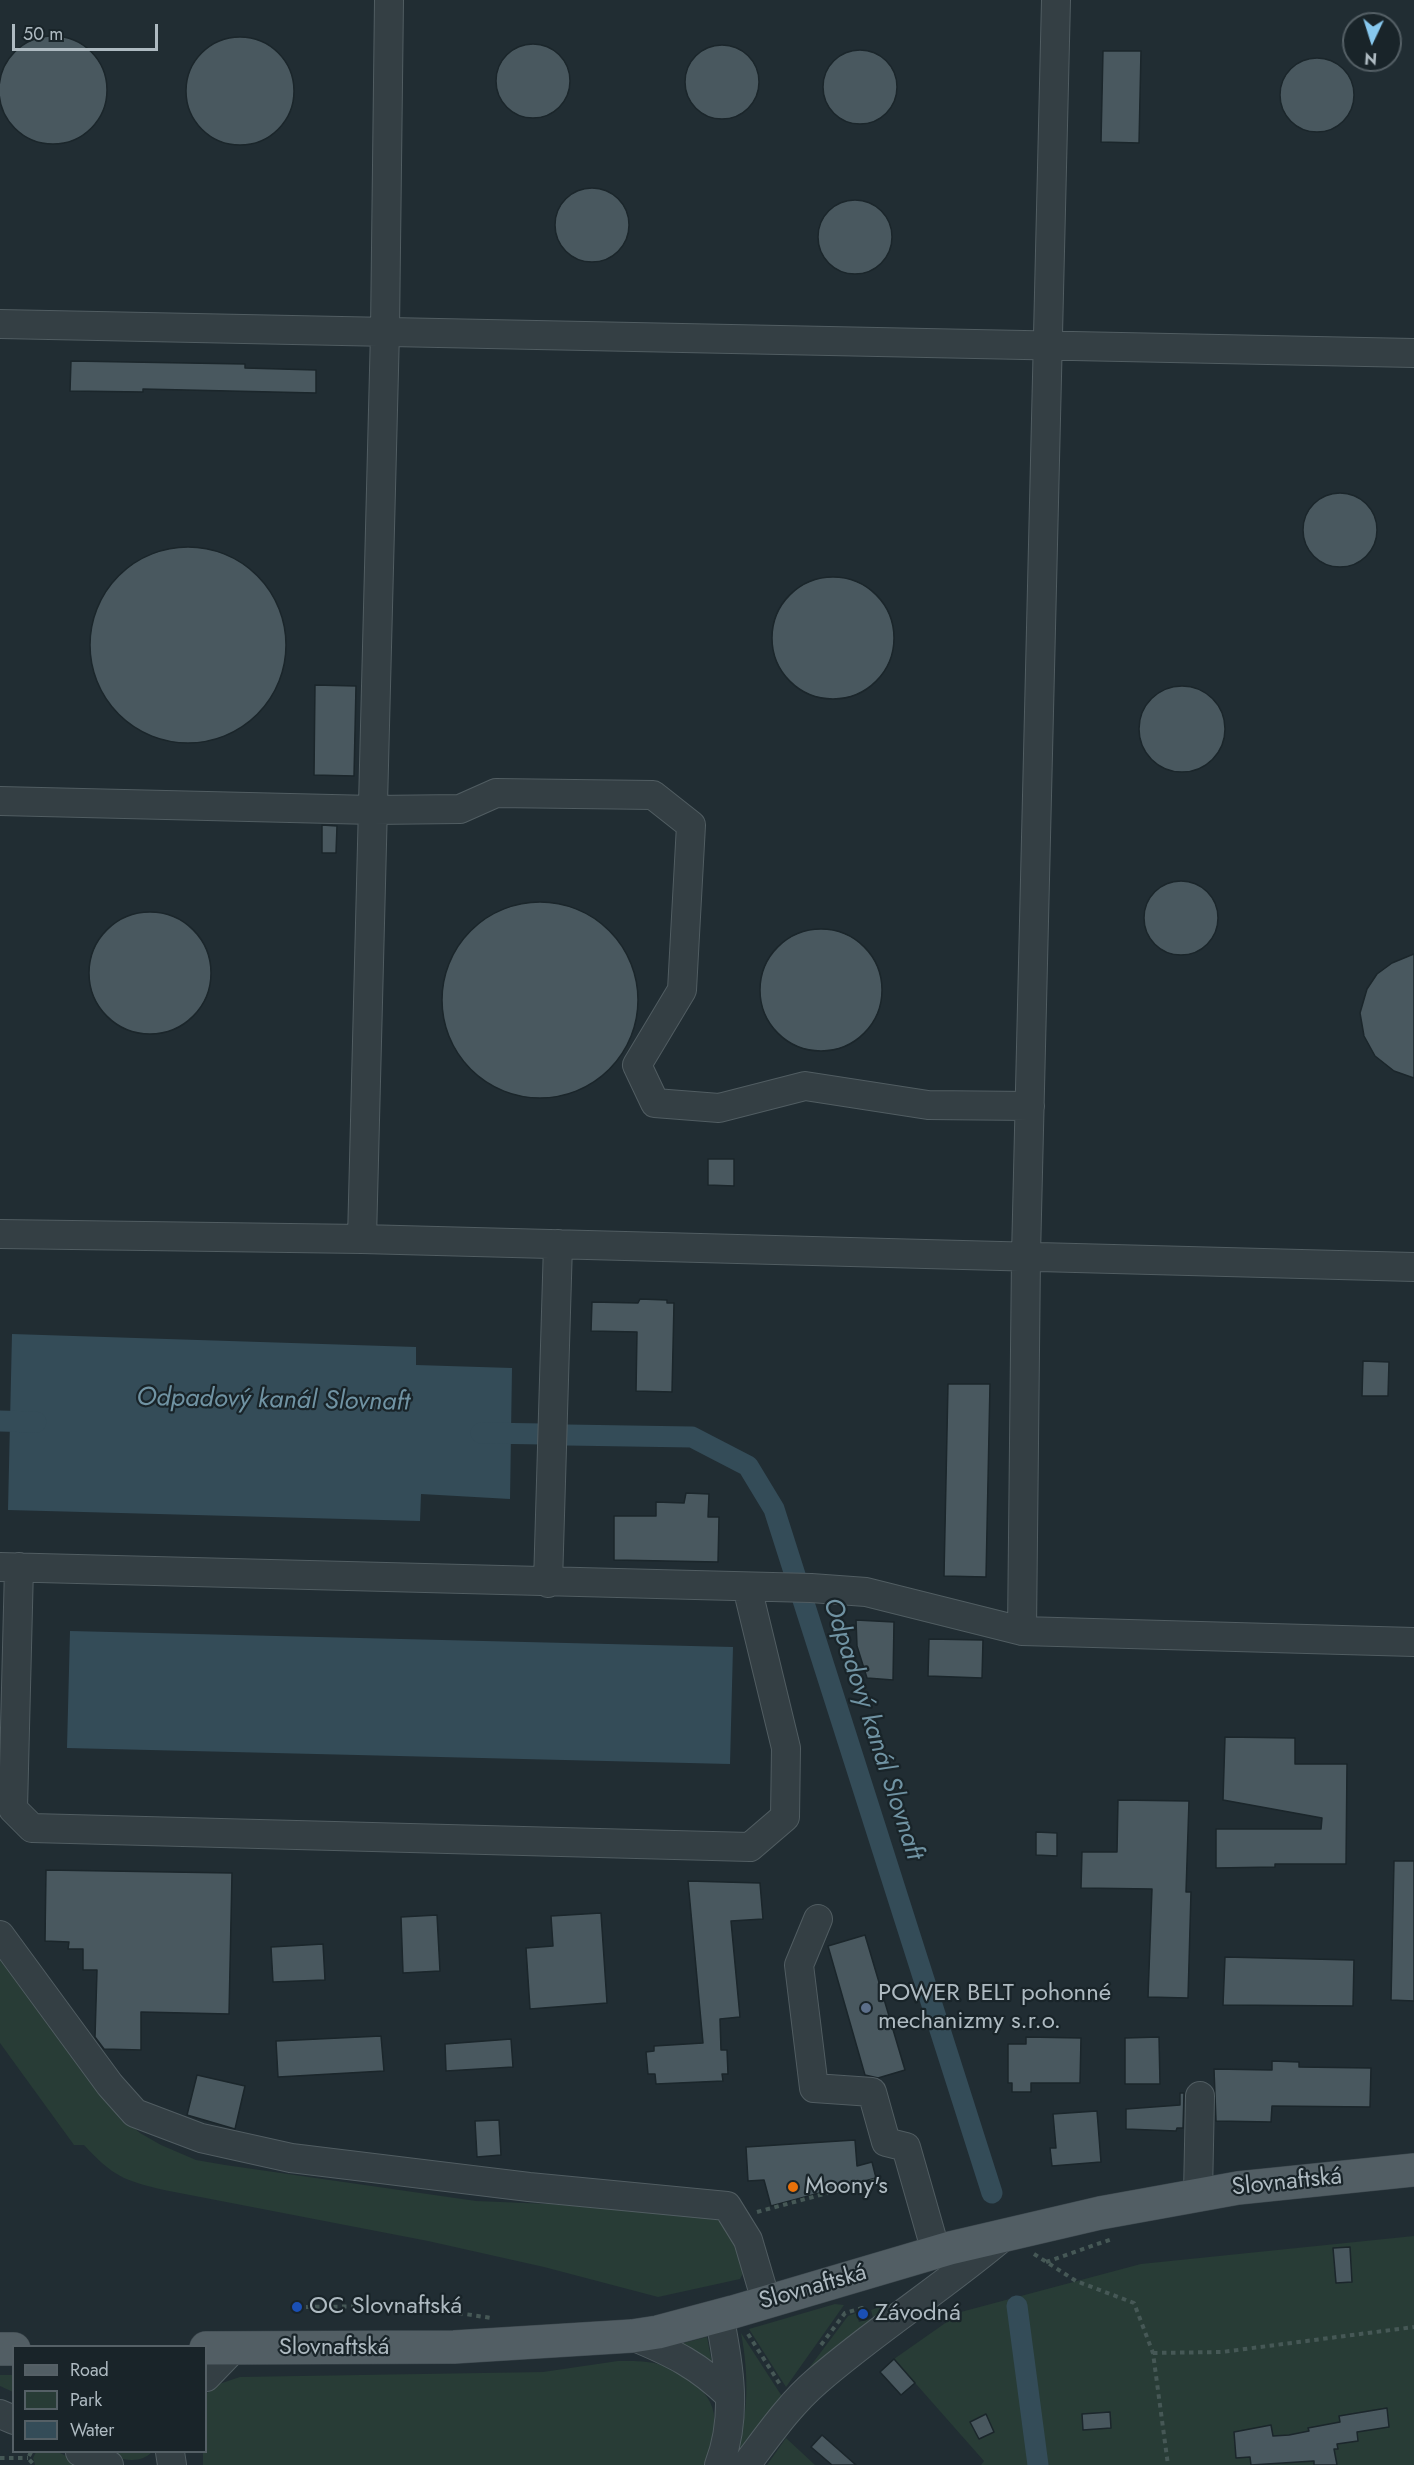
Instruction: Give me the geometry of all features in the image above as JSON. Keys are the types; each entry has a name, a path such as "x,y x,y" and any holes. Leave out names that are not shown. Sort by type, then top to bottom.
{"main road":[{"name":"Slovnaftská","path":"220,2348 454,2347 632,2336 658,2332 1006,2234 1198,2194 1280,2183 1414,2170"}],"street":[{"path":"362,1239 385,331 389,0"},
{"path":"1022,1631 1026,1256 1056,0"},
{"path":"0,324 1414,353"},
{"path":"0,801 373,810 460,809 496,793 652,795 691,825 682,990 637,1065 655,1103 719,1108 806,1086 928,1105 1030,1106"},
{"path":"0,1234 362,1239 1414,1267"},
{"path":"548,1583 558,1244"},
{"path":"747,1587 786,1748 785,1817 750,1847 32,1828 13,1809 10,1567 797,1588 866,1592 1022,1631 1414,1641"},
{"path":"818,1919 799,1965 814,2088 872,2092 886,2142 906,2146 936,2252"},
{"path":"0,1935 110,2085 135,2113 201,2138 291,2158 529,2187 727,2206 748,2240 766,2301"},
{"path":"1198,2194 1200,2096"},
{"path":"746,2465 792,2405 816,2381 973,2262 1006,2234"},
{"path":"719,2465 729,2426 726,2313"},
{"path":"632,2336 688,2361 712,2378 730,2396"},
{"path":"207,2375 220,2348"},
{"path":"84,2453 109,2465"}],"path":[{"path":"736,2218 880,2179"},
{"path":"1006,2234 1076,2281 1134,2303 1153,2353 1168,2465"},
{"path":"1046,2262 1117,2237"},
{"path":"297,2307 413,2306 494,2318"},
{"path":"726,2313 792,2405"},
{"path":"1153,2353 1222,2352 1414,2327"},
{"path":"28,2458 30,2453"},
{"path":"0,2458 28,2458 34,2465"}],"green space":[{"path":"0,1942 112,2108 140,2133 161,2145 196,2160 476,2201 648,2208 717,2218 739,2247 744,2263 740,2279 658,2297 544,2267 428,2241 164,2190 120,2176 103,2164 84,2145 74,2145 0,2043"},
{"path":"1414,2236 1414,2465 981,2465 984,2461 894,2359 961,2312 1141,2264"},
{"path":"910,2297 791,2392 848,2316 856,2313 859,2322 873,2318 871,2310"},
{"path":"835,2304 844,2305 786,2387 749,2329"},
{"path":"741,2333 785,2401 735,2457 743,2427 746,2395"},
{"path":"707,2337 713,2368 675,2345"},
{"path":"618,2361 663,2365 679,2373 700,2388 712,2407 714,2428 704,2465 203,2465 203,2453 207,2453 207,2393 216,2385 240,2377 543,2372"},
{"path":"0,2375 12,2375 12,2392 0,2386"},
{"path":"786,2438 815,2465 767,2465"},
{"path":"36,2453 60,2453 84,2465 35,2465 33,2458"},
{"path":"106,2453 151,2453 135,2460"}],"water":[{"path":"12,1334 416,1347 416,1365 512,1368 510,1499 421,1494 420,1521 8,1510"},
{"path":"70,1631 733,1647 730,1764 67,1748"}],"building":[{"path":"53,36 74,40 91,52 103,69 107,90 103,111 91,128 74,140 53,144 32,140 15,128 3,111 -1,90 3,69 15,52 32,40"},
{"path":"240,37 261,41 278,53 290,70 294,91 290,112 278,129 261,141 240,145 219,141 202,129 190,112 186,91 190,70 202,53 219,41"},
{"path":"533,44 547,47 559,55 567,67 570,81 567,95 559,107 547,115 533,118 519,115 507,107 499,95 496,81 499,67 507,55 519,47"},
{"path":"722,45 736,48 748,56 756,68 759,82 756,96 748,108 736,116 722,119 708,116 696,108 688,96 685,82 688,68 696,56 708,48"},
{"path":"860,50 874,53 886,61 894,73 897,87 894,101 886,113 874,121 860,124 846,121 834,113 826,101 823,87 826,73 834,61 846,53"},
{"path":"1103,51 1141,51 1139,143 1101,142"},
{"path":"1310,59 1324,59 1337,64 1342,68 1342,72 1348,75 1353,88 1353,102 1348,115 1337,126 1324,131 1310,131 1297,126 1286,115 1281,102 1281,88 1286,75 1297,64"},
{"path":"592,188 606,191 618,199 626,211 629,225 626,239 618,251 606,259 592,262 578,259 566,251 558,239 555,225 558,211 566,199 578,191"},
{"path":"855,200 869,203 881,211 889,223 892,237 889,251 881,263 869,271 855,274 841,271 829,263 821,251 818,237 821,223 829,211 841,203"},
{"path":"71,361 245,364 245,368 316,370 316,393 143,389 143,392 70,391"},
{"path":"1340,493 1354,496 1366,504 1374,516 1377,530 1374,544 1366,556 1354,564 1340,567 1326,564 1314,556 1306,544 1303,530 1306,516 1314,504 1326,496"},
{"path":"178,547 198,547 234,558 243,563 264,583 279,607 286,635 286,655 279,683 270,700 250,721 234,732 217,739 198,743 178,743 150,736 133,727 106,700 94,674 90,655 90,635 97,607 106,590 133,563 159,551"},
{"path":"833,577 856,581 876,595 890,615 894,638 890,661 876,681 856,695 833,699 810,695 790,681 776,661 772,638 776,615 790,595 810,581"},
{"path":"315,685 356,686 354,776 314,775"},
{"path":"1182,686 1199,689 1213,698 1222,712 1225,729 1222,746 1213,760 1199,769 1182,772 1165,769 1151,760 1142,746 1139,729 1142,712 1151,698 1165,689"},
{"path":"322,825 337,826 336,853 322,853"},
{"path":"1181,881 1195,884 1207,892 1215,904 1218,918 1215,932 1207,944 1195,952 1181,955 1167,952 1155,944 1147,932 1144,918 1147,904 1155,892 1167,884"},
{"path":"530,902 550,902 578,909 595,918 610,930 622,945 631,962 638,990 638,1010 631,1038 622,1055 610,1070 595,1082 578,1091 550,1098 530,1098 502,1091 485,1082 470,1070 458,1055 449,1038 442,1010 442,990 449,962 458,945 470,930 485,918 502,909"},
{"path":"150,912 173,916 193,930 207,950 211,973 207,996 193,1016 173,1030 150,1034 127,1030 107,1016 93,996 89,973 93,950 107,930 127,916"},
{"path":"821,929 844,933 864,947 878,967 882,990 878,1013 864,1033 844,1047 821,1051 798,1047 778,1033 764,1013 760,990 764,967 778,947 798,933"},
{"path":"1414,954 1414,1078 1394,1071 1375,1056 1364,1036 1360,1013 1367,989 1377,974 1392,963"},
{"path":"708,1159 734,1159 734,1186 708,1185"},
{"path":"640,1299 667,1300 667,1303 674,1303 672,1392 636,1391 637,1332 591,1331 592,1302 638,1303"},
{"path":"1363,1361 1389,1362 1388,1396 1362,1396"},
{"path":"948,1384 990,1384 986,1577 944,1576"},
{"path":"686,1493 709,1494 708,1517 719,1517 718,1562 614,1560 614,1516 656,1516 656,1502 684,1503"},
{"path":"856,1620 894,1622 893,1680 867,1678 857,1646"},
{"path":"929,1639 983,1640 982,1678 928,1676"},
{"path":"1225,1737 1295,1738 1295,1764 1347,1764 1346,1864 1275,1864 1275,1867 1216,1868 1216,1829 1321,1829 1322,1818 1223,1800"},
{"path":"1118,1800 1189,1801 1186,1892 1191,1892 1188,1998 1148,1997 1152,1889 1081,1888 1082,1852 1117,1852"},
{"path":"1036,1832 1057,1833 1057,1856 1036,1855"},
{"path":"1394,1861 1414,1861 1414,2001 1391,2000"},
{"path":"46,1870 232,1873 229,2014 141,2012 141,2050 104,2049 95,2037 97,1970 83,1970 83,1949 68,1949 69,1942 45,1941"},
{"path":"688,1881 760,1883 763,1919 731,1921 740,2017 720,2019 721,2050 727,2050 728,2074 722,2074 723,2081 656,2084 655,2074 648,2074 646,2052 654,2051 654,2046 703,2043"},
{"path":"601,1913 607,2003 530,2009 526,1948 553,1946 551,1916"},
{"path":"437,1915 440,1971 403,1973 401,1917"},
{"name":"POWER BELT pohonné mechanizmy s.r.o.","path":"865,1935 905,2070 878,2078 865,2075 828,1946"},
{"path":"323,1944 325,1980 273,1982 271,1947"},
{"path":"1225,1957 1354,1960 1353,2006 1223,2005"},
{"path":"381,2036 384,2071 278,2077 276,2041"},
{"path":"1026,2037 1081,2038 1080,2083 1031,2083 1031,2092 1012,2092 1012,2083 1008,2083 1008,2044 1026,2044"},
{"path":"1159,2037 1160,2084 1125,2084 1125,2038"},
{"path":"511,2039 513,2067 446,2071 445,2044"},
{"path":"1272,2061 1299,2062 1299,2067 1371,2068 1370,2107 1272,2106 1271,2122 1216,2121 1214,2069 1272,2070"},
{"path":"197,2075 245,2086 235,2129 187,2115"},
{"path":"1180,2093 1184,2093 1183,2128 1177,2128 1176,2131 1126,2129 1126,2109 1180,2105"},
{"path":"1097,2111 1101,2162 1052,2166 1050,2148 1056,2148 1053,2114"},
{"path":"499,2120 501,2155 477,2157 475,2121"},
{"path":"855,2140 857,2166 872,2162 876,2178 771,2206 764,2180 748,2181 746,2147"},
{"path":"1350,2247 1352,2282 1336,2283 1333,2248"},
{"path":"894,2359 915,2383 901,2395 880,2372"},
{"path":"1387,2408 1389,2427 1357,2432 1358,2441 1337,2444 1338,2449 1334,2449 1337,2465 1314,2465 1314,2461 1251,2465 1250,2457 1236,2458 1234,2432 1271,2425 1273,2436 1289,2435 1309,2431 1308,2428 1340,2422 1339,2416"},
{"path":"1110,2412 1111,2428 1083,2430 1082,2414"},
{"path":"986,2414 994,2432 979,2439 970,2422"},
{"path":"822,2435 856,2465 832,2465 811,2447"}],"waterway":[{"name":"Odpadový kanál Slovnaft","path":"0,1421 36,1422"},
{"name":"Odpadový kanál Slovnaft","path":"481,1433 544,1434"},
{"name":"Odpadový kanál Slovnaft","path":"567,1435 692,1437 748,1466 774,1509 992,2193"},
{"name":"Odpadový kanál Slovnaft","path":"1017,2306 1038,2465"}],"place":[{"name":"POWER BELT pohonné mechanizmy s.r.o.","path":"866,2008"},
{"name":"Moony's","path":"793,2187"},
{"name":"OC Slovnaftská","path":"297,2307"},
{"name":"Závodná","path":"863,2314"}]}
